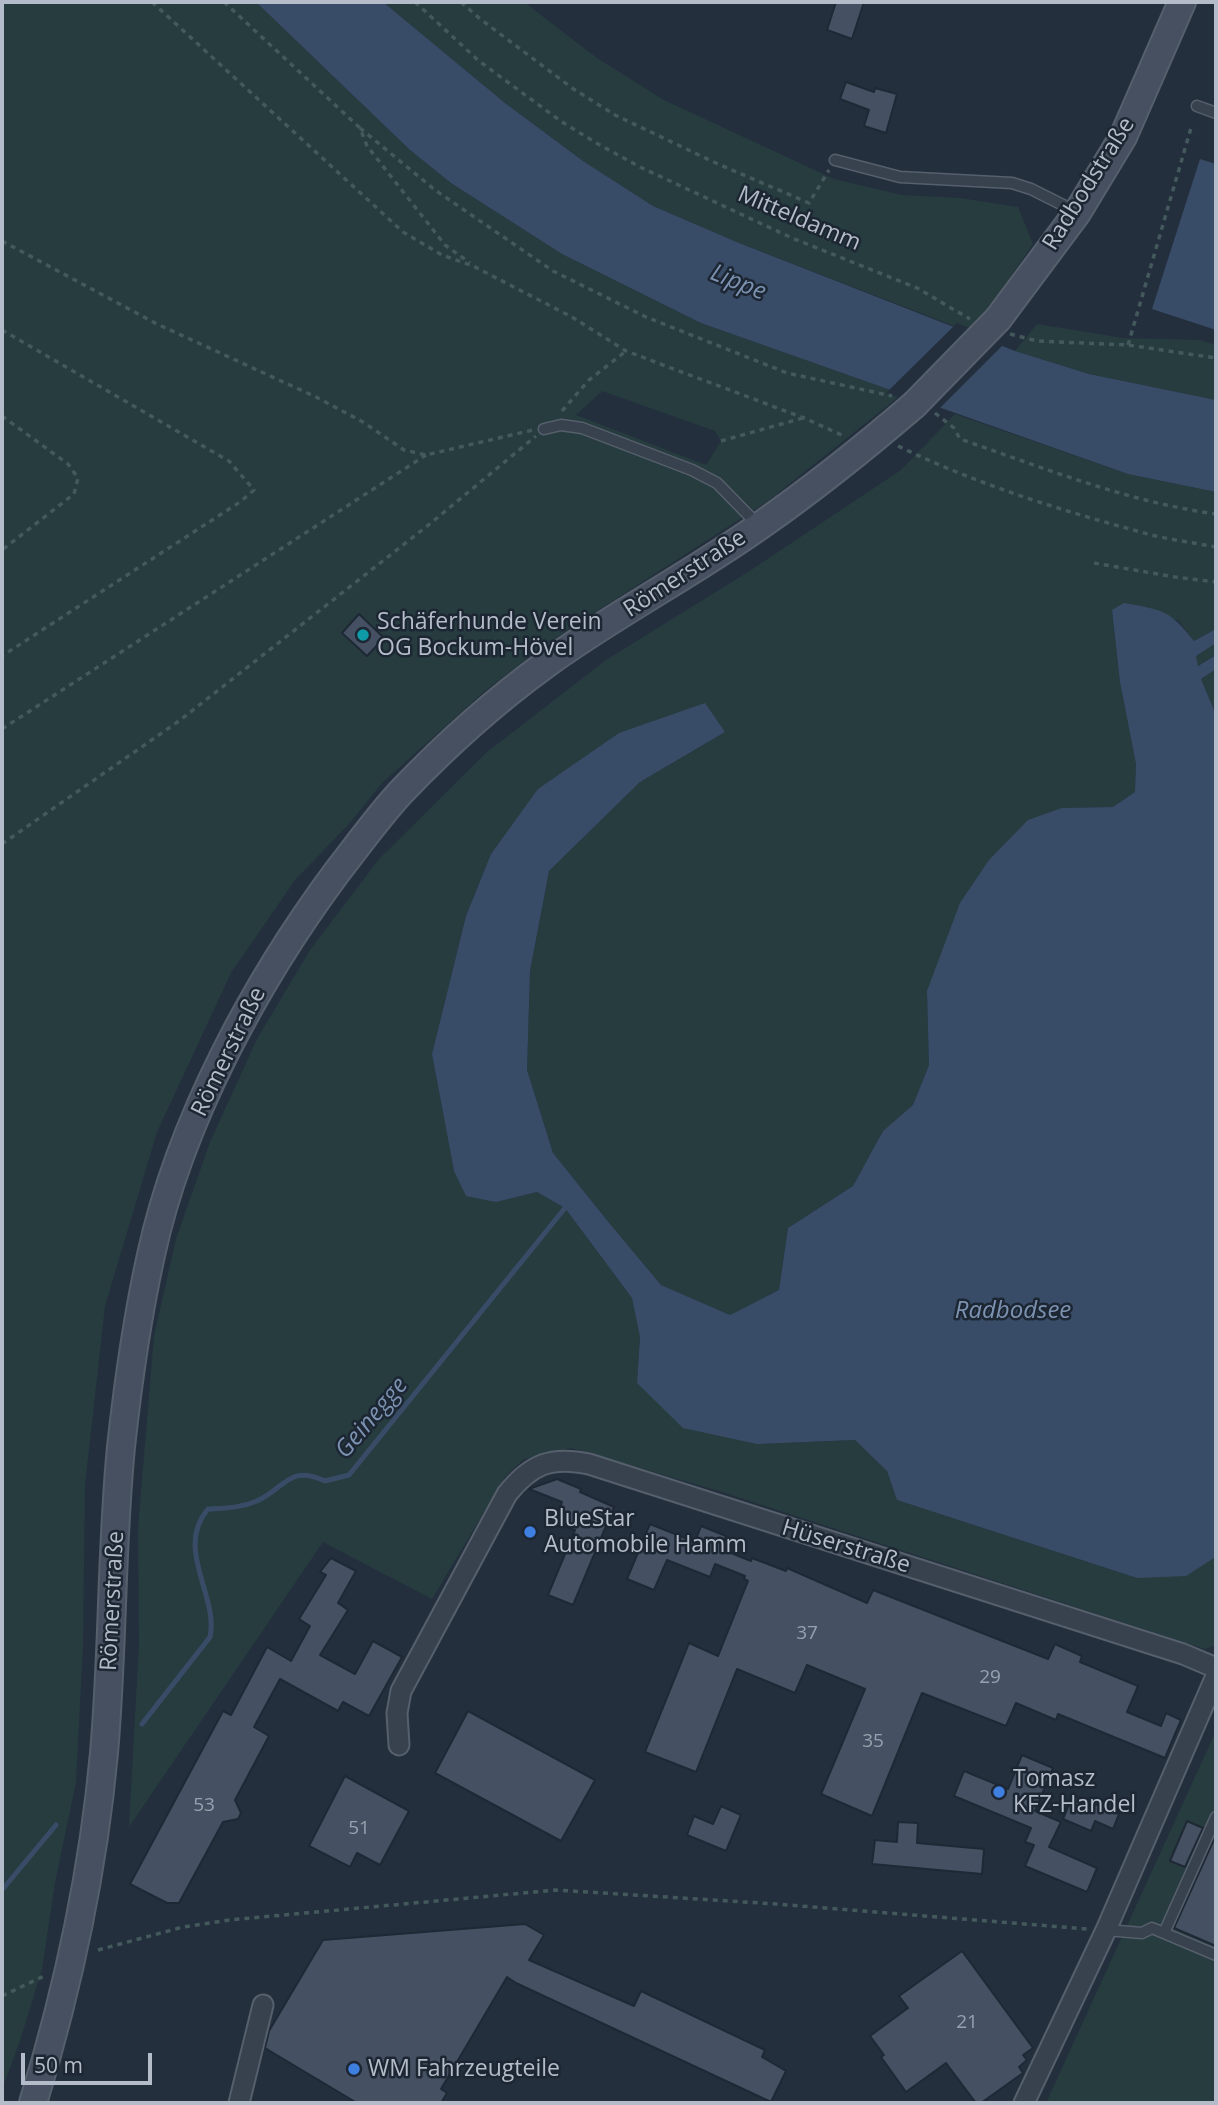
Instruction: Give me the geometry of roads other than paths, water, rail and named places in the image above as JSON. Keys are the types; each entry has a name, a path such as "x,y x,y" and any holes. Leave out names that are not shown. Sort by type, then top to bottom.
{"main road":[{"name":"Radbodstraße","path":"994,324 1077,212 1123,137 1182,2"},
{"name":"Römerstraße","path":"33,2103 69,1975 84,1906 96,1825 110,1678 121,1450 133,1352 151,1254 189,1134 236,1030 298,925 373,825 431,761 547,663 760,526 872,441 926,410 994,324"}],"street":[{"name":"Hüserstraße","path":"399,1745 397,1713 401,1691 507,1494 527,1473 558,1461 589,1464 1183,1654 1216,1668"},
{"path":"1024,2103 1106,1930 1216,1676"},
{"path":"239,2103 263,2006"}],"lane":[{"path":"1197,106 1216,113"},
{"path":"835,160 901,177 1012,183 1031,189 1077,212"},
{"path":"544,429 561,425 582,428 692,470 717,483 760,526"},
{"path":"1164,1933 1216,1817"},
{"path":"1106,1930 1142,1933 1152,1928 1216,1955"}],"water":[{"name":"Lippe","path":"256,2 383,2 505,103 583,161 653,206 739,243 1015,351 1089,374 1216,400 1216,492 1128,474 701,323 562,254 451,183 410,150"},
{"path":"1200,159 1216,164 1216,330 1152,309"},
{"name":"Radbodsee","path":"1124,603 1164,613 1178,623 1194,641 1216,629 1216,643 1196,656 1198,666 1216,655 1216,669 1201,679 1216,715 1216,1554 1186,1576 1137,1578 897,1500 887,1471 855,1440 757,1444 683,1428 637,1383 640,1337 632,1298 565,1208 537,1192 496,1202 466,1196 454,1171 432,1054 466,916 491,854 538,789 619,733 705,703 725,732 640,782 549,871 530,971 527,1070 553,1153 661,1285 730,1315 779,1290 788,1228 853,1186 883,1131 913,1105 929,1065 927,991 960,903 989,860 1028,820 1062,808 1113,807 1135,792 1136,764 1120,682 1112,610"}],"waterway":[{"name":"Geinegge","path":"142,1724 210,1637 209,1605 196,1556 195,1540 199,1524 208,1509 257,1501 295,1476 313,1476 325,1481 349,1475 565,1208"},
{"name":"Geinegge","path":"2,1890 56,1825"}],"place":[{"name":"Schäferhunde Verein OG Bockum-Hövel","path":"363,635"},
{"name":"BlueStar Automobile Hamm","path":"530,1532"},
{"name":"Tomasz KFZ-Handel","path":"999,1792"},
{"name":"WM Fahrzeugteile","path":"354,2069"}]}
